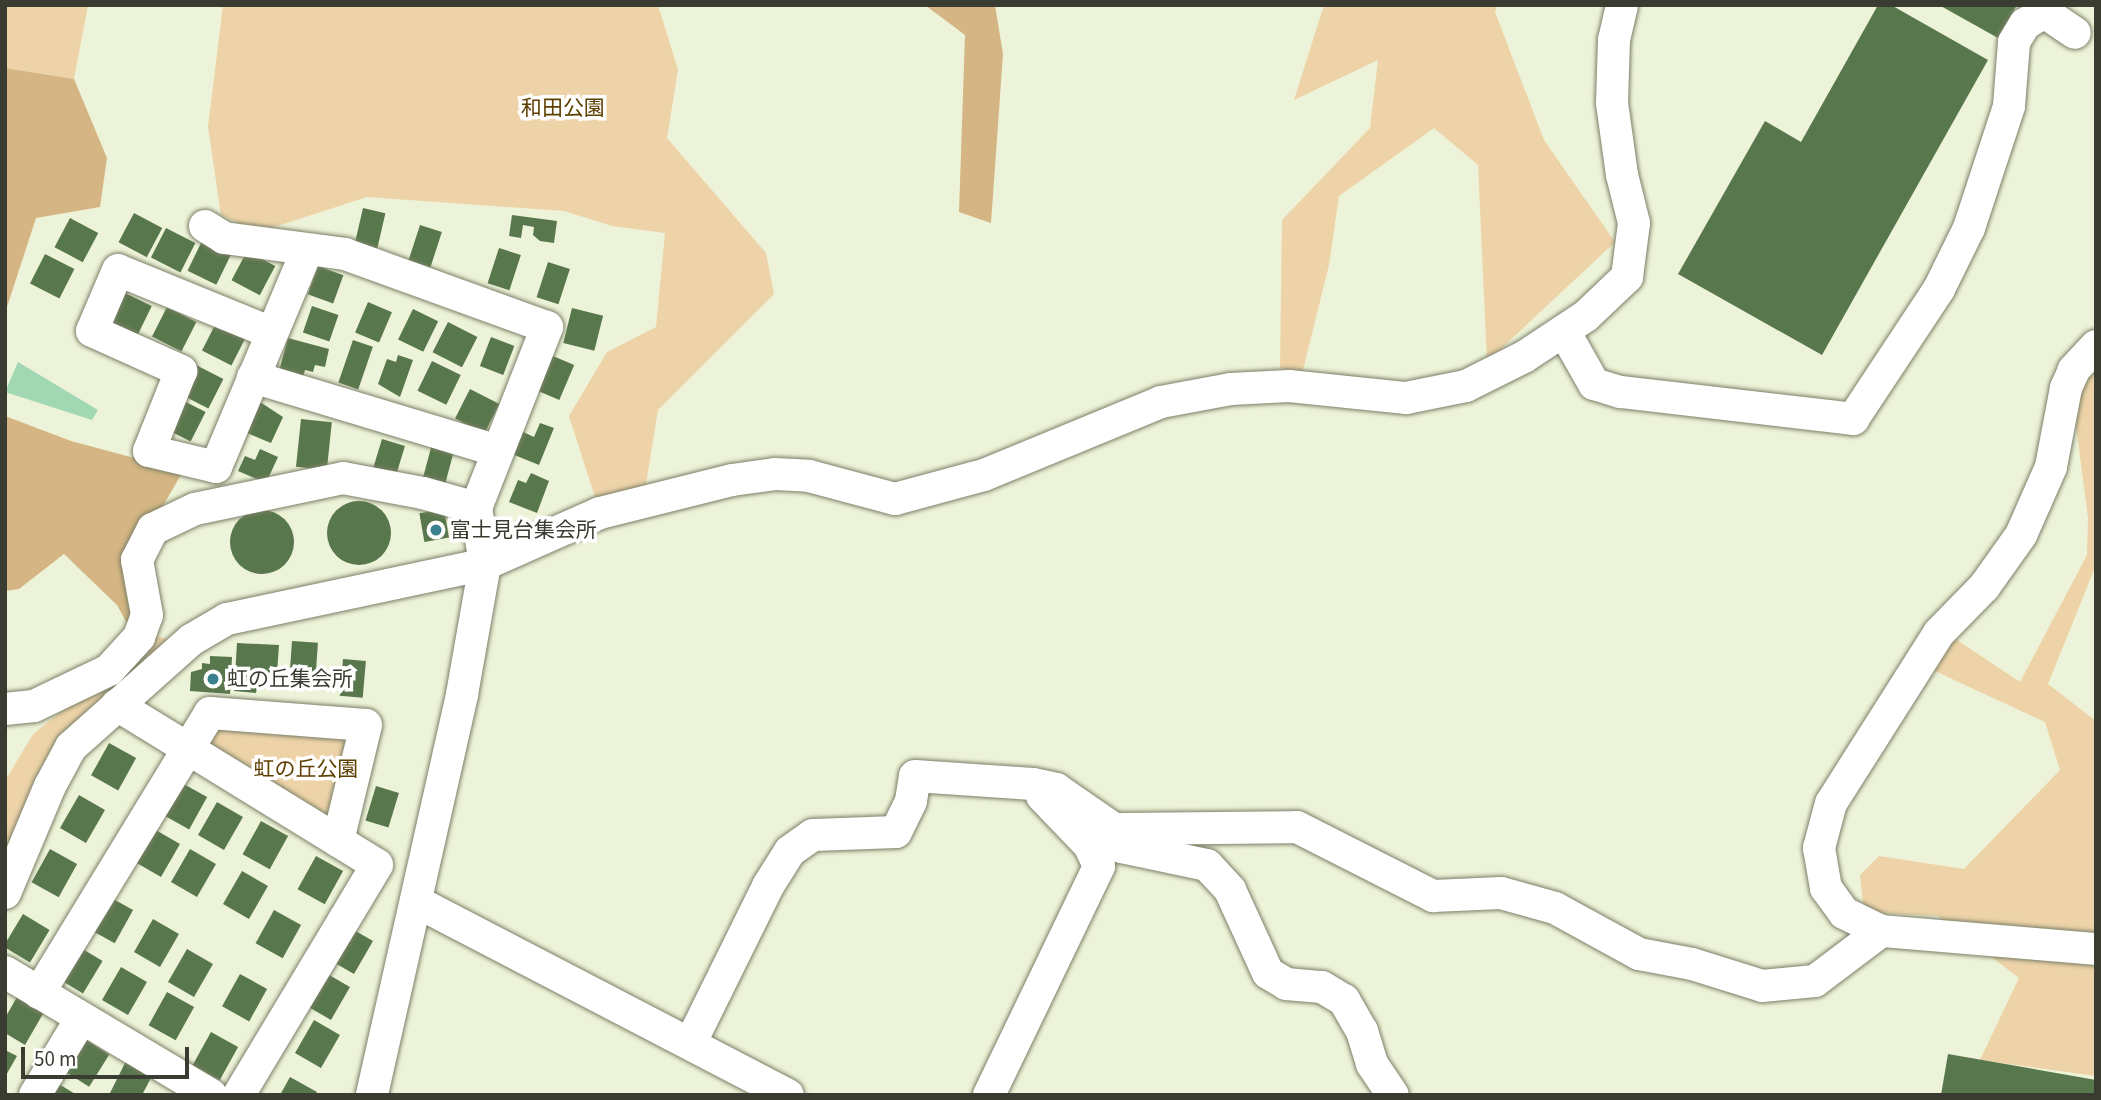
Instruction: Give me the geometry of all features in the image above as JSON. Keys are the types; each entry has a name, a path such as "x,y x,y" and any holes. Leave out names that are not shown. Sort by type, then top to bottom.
{"street":[{"path":"5,893 50,786 71,747 191,640 227,619 485,564 600,513 732,480 775,474 809,476 895,499 984,475 1161,402 1231,389 1289,386 1406,398 1454,388 1524,357 1564,331 1627,277 1634,223 1622,175 1612,103 1614,40 1622,5"},
{"path":"1564,331 1594,384 1621,392 1853,419 1939,289 1969,228 2009,106 2014,42 2025,24 2044,12 2075,33"},
{"path":"205,226 224,238 345,254 547,327 495,450 476,508 474,523 485,564 417,902 372,1095"},
{"path":"272,333 118,270 92,331 181,371 149,451 216,467 307,250"},
{"path":"2096,346 2074,370 2066,388 2051,467 2021,535 1984,587 1939,633 1831,803 1819,848 1826,888 1844,913 1881,931 2096,949"},
{"path":"253,377 495,450"},
{"path":"5,709 34,706 109,670 139,637 147,615 137,560 153,529 195,509 342,478 423,493 476,508"},
{"path":"117,705 187,751 377,865 239,1095"},
{"path":"40,993 210,713 366,725 338,841"},
{"path":"691,1042 768,886 790,851 813,835 895,832 911,801 915,776 1033,784 1056,789 1114,829 1122,847 1207,865 1230,890 1268,973 1286,984 1322,987 1343,1000 1362,1031 1372,1063 1393,1095"},
{"path":"989,1095 1099,866 1089,845 1033,784"},
{"path":"1114,829 1297,827 1433,896 1501,893 1544,905 1639,954 1692,964 1762,986 1815,981 1881,931"},
{"path":"417,902 490,944 691,1042 788,1095"},
{"path":"5,972 194,1090"},
{"path":"36,1095 81,1018"}],"green space":[{"path":"5,5 88,5 74,79 5,68"},
{"name":"和田公園","path":"223,5 658,5 678,70 667,138 766,253 774,294 658,410 643,502 600,513 569,416 607,352 656,327 665,233 612,226 564,211 367,197 259,232 221,215 208,127"},
{"path":"1324,5 1497,5 1495,12 1544,140 1615,242 1487,362 1478,165 1434,128 1339,196 1329,265 1302,374 1280,368 1282,220 1370,128 1378,60 1294,100"},
{"path":"2078,366 2096,373 2096,565 2048,684 2096,721 2096,1076 1980,1060 2019,978 1938,916 1864,912 1860,875 1879,856 1964,869 2060,770 2045,722 1922,665 1954,638 2020,682 2087,555 2088,518 2073,403"},
{"path":"155,636 167,639 54,748 5,863 5,781 33,734"},
{"name":"虹の丘公園","path":"218,725 339,734 351,744 335,812 321,820 212,755 204,739"}],"shaded area":[{"path":"925,5 995,5 1003,54 991,223 959,212 965,35"},
{"path":"5,68 74,79 107,158 100,207 36,218 5,313"},
{"path":"18,362 98,410 92,420 5,392"},
{"path":"5,416 71,441 183,471 159,513 134,636 117,605 64,554 19,589 5,591"}],"building":[{"path":"1878,5 1891,5 1988,60 1822,355 1678,274 1765,121 1801,142"},
{"path":"1939,5 2017,5 1998,38"},
{"path":"363,208 385,213 377,248 355,243"},
{"path":"134,213 162,228 147,257 119,242"},
{"path":"512,215 557,221 554,243 540,241 533,235 534,227 523,225 521,238 509,236"},
{"path":"70,218 98,233 83,262 55,247"},
{"path":"420,225 442,232 430,267 409,260"},
{"path":"166,228 195,243 180,272 151,257"},
{"path":"202,241 231,255 216,285 188,271"},
{"path":"499,248 521,255 509,290 488,283"},
{"path":"247,251 275,266 260,295 232,280"},
{"path":"45,254 74,269 59,298 30,283"},
{"path":"548,262 570,269 558,304 537,297"},
{"path":"318,266 343,275 333,303 308,294"},
{"path":"123,292 152,306 137,336 109,322"},
{"path":"368,302 392,312 379,343 355,332"},
{"path":"312,306 338,315 329,342 303,332"},
{"path":"167,307 196,322 181,351 152,336"},
{"path":"572,308 603,316 594,351 563,343"},
{"path":"413,309 438,321 423,352 398,340"},
{"path":"217,321 246,336 231,365 202,350"},
{"path":"448,322 477,337 462,367 433,352"},
{"path":"491,337 514,346 503,375 480,366"},
{"path":"288,338 329,349 325,367 315,365 313,372 305,370 303,377 279,371"},
{"path":"353,340 373,347 358,389 338,383"},
{"path":"398,355 413,360 400,397 378,384 387,359 396,362"},
{"path":"553,356 574,365 559,400 538,391"},
{"path":"432,361 461,375 446,405 418,391"},
{"path":"194,364 223,379 208,408 179,393"},
{"path":"470,389 499,404 484,433 455,418"},
{"path":"178,398 206,412 191,441 163,427"},
{"path":"260,402 283,417 271,443 247,433"},
{"path":"301,419 332,422 327,470 296,467"},
{"path":"540,423 554,428 539,465 512,454 521,431 534,437"},
{"path":"382,439 405,446 394,480 371,473"},
{"path":"432,444 454,450 445,486 422,480"},
{"path":"260,449 278,457 266,483 238,471 245,456 255,460"},
{"path":"531,473 549,481 537,513 509,502 518,480 526,483"},
{"path":"359,501 377,507 385,515 391,533 385,551 377,559 359,565 341,559 333,551 327,533 333,515 341,507"},
{"path":"444,509 449,538 424,542 419,513"},
{"path":"262,510 280,516 288,524 294,542 288,560 280,568 262,574 244,568 236,560 230,542 236,524 244,516"},
{"path":"292,641 318,643 315,682 289,680"},
{"path":"237,643 279,645 277,673 260,672 256,693 234,691"},
{"path":"210,656 232,657 230,694 190,691 191,672 202,669 202,663 210,664"},
{"path":"343,659 366,661 363,698 340,696"},
{"path":"109,743 136,758 118,790 91,775"},
{"path":"180,782 207,797 189,829 162,814"},
{"path":"376,786 399,793 388,827 365,820"},
{"path":"79,795 105,810 86,843 60,828"},
{"path":"217,802 243,817 224,850 198,835"},
{"path":"261,821 288,836 270,869 243,854"},
{"path":"154,829 180,844 161,877 135,862"},
{"path":"50,849 77,864 59,897 32,882"},
{"path":"190,849 216,864 197,897 171,882"},
{"path":"316,856 343,871 325,904 298,889"},
{"path":"242,871 268,886 249,919 223,904"},
{"path":"106,895 133,910 115,943 88,928"},
{"path":"274,910 301,925 283,958 256,943"},
{"path":"23,914 50,930 30,963 5,948"},
{"path":"153,919 179,934 160,967 134,952"},
{"path":"347,926 373,941 354,974 328,959"},
{"path":"76,945 103,961 83,994 56,978"},
{"path":"187,949 213,964 194,997 168,982"},
{"path":"121,967 147,982 128,1015 102,1000"},
{"path":"324,972 350,987 331,1020 305,1005"},
{"path":"240,974 267,989 249,1021 222,1006"},
{"path":"167,992 194,1007 176,1040 149,1025"},
{"path":"17,997 44,1012 25,1045 5,1033 5,1018"},
{"path":"314,1020 340,1035 321,1068 295,1053"},
{"path":"211,1032 238,1047 220,1080 193,1065"},
{"path":"83,1038 109,1054 89,1087 63,1070"},
{"path":"5,1050 17,1056 5,1077"},
{"path":"1948,1054 2096,1080 2096,1095 1941,1095"},
{"path":"126,1061 152,1076 142,1095 109,1095"},
{"path":"290,1077 317,1092 315,1095 280,1095"},
{"path":"57,1083 77,1095 50,1095"}],"place":[{"name":"富士見台集会所","path":"436,530"},
{"name":"虹の丘集会所","path":"213,679"}]}
